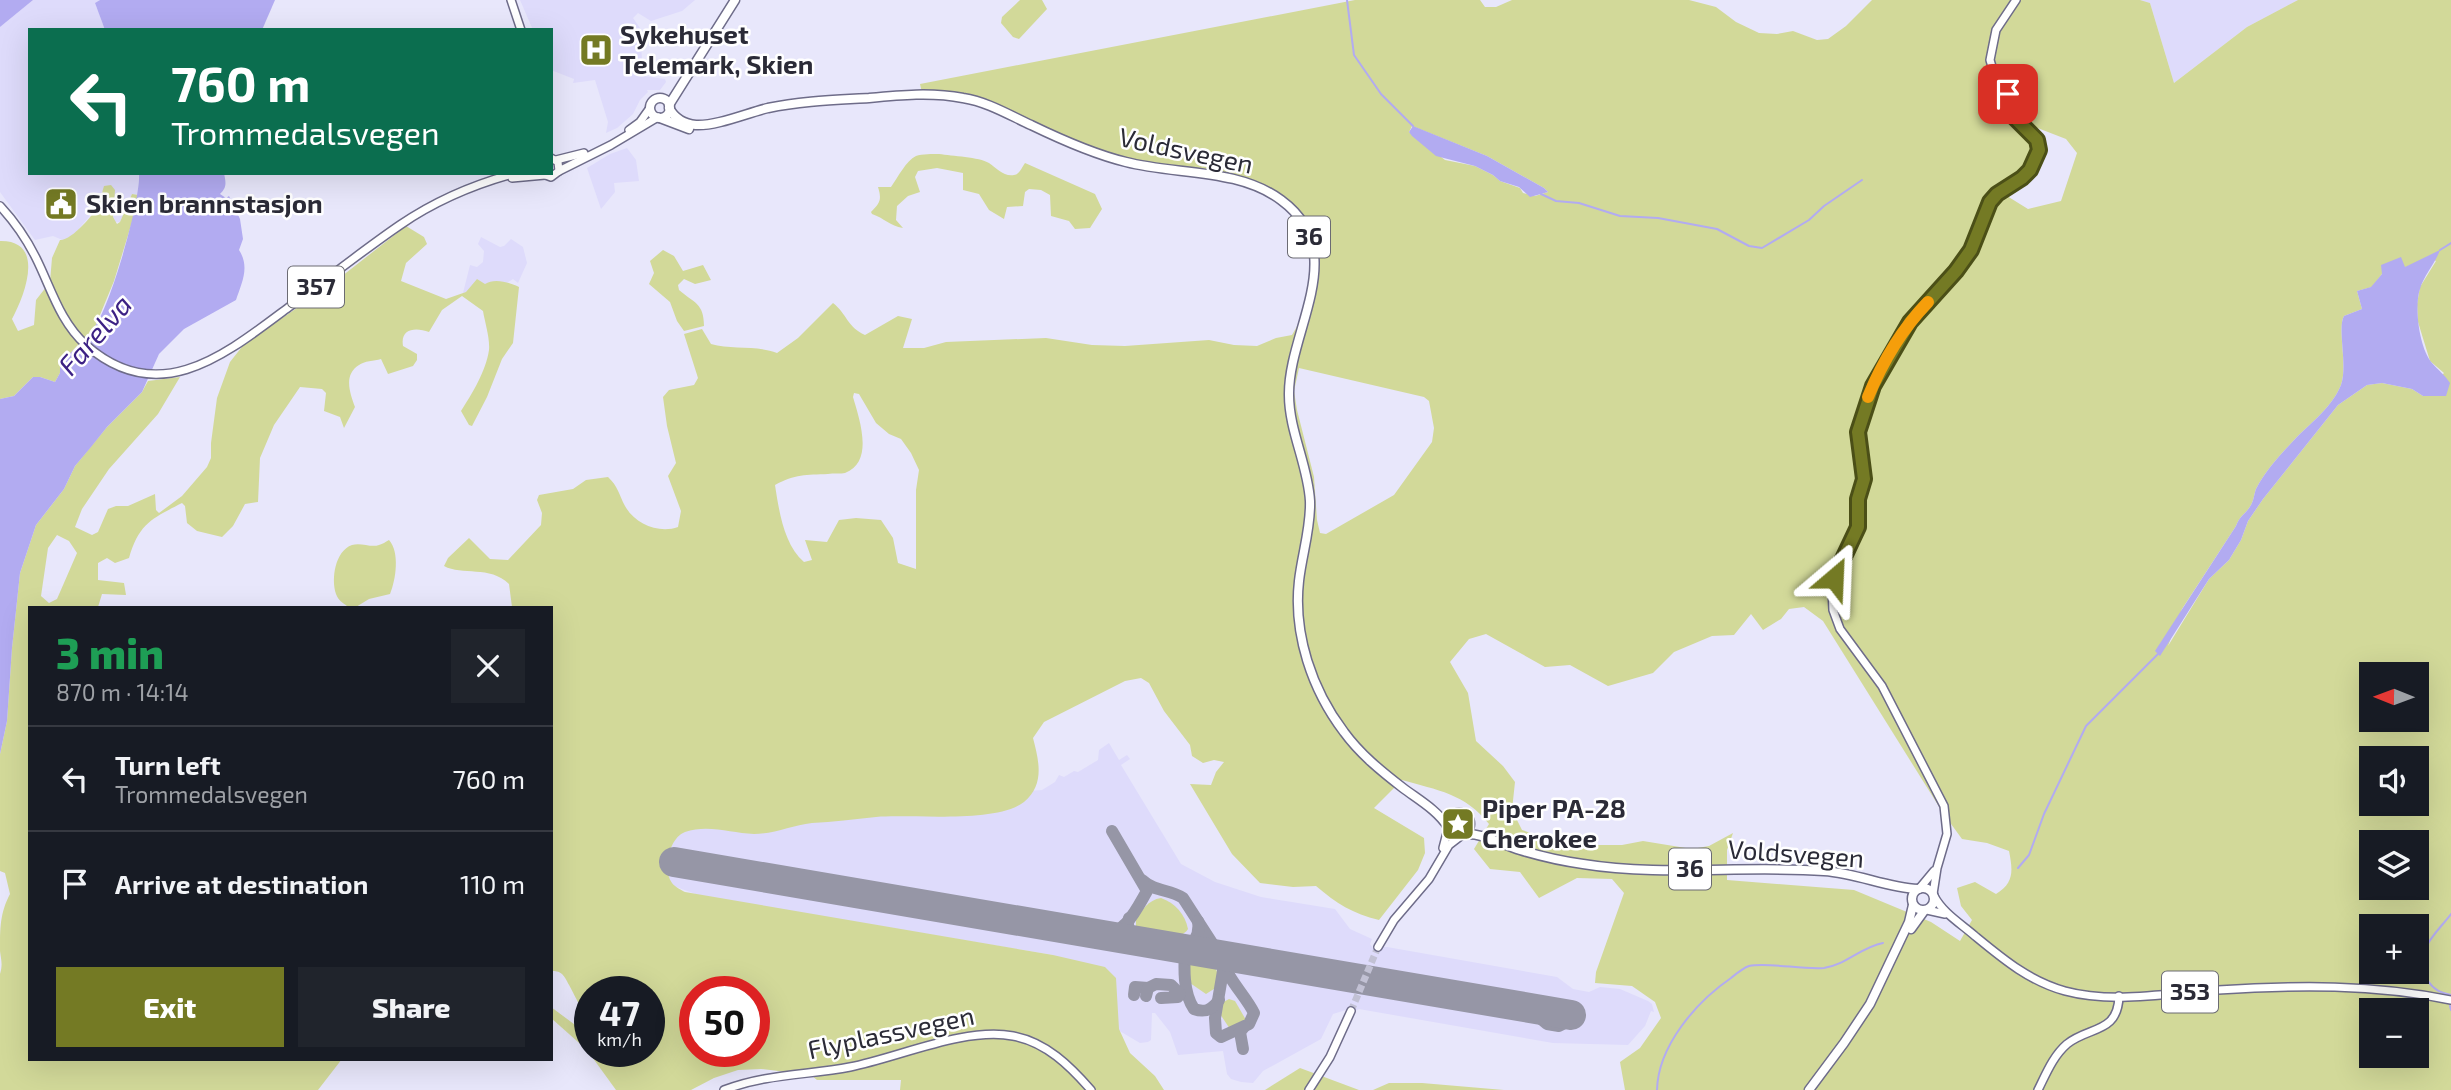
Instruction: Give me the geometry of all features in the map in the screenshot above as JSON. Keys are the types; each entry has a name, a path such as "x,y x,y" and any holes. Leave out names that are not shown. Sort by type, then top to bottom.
{"highway":[{"path":"695,62 669,93 653,102 650,108 652,113 659,117 667,114 695,62 735,0"},
{"name":"Voldsvegen","path":"669,107 677,119 699,125 805,103 887,96 933,95 962,98 995,107 1055,136 1107,156 1136,164 1240,181 1267,191 1289,206 1308,233 1315,260 1313,286 1292,366 1289,389 1290,409 1310,501 1298,593 1298,616 1303,646 1322,697 1343,731 1377,767 1438,814 1448,828"},
{"name":"36","path":"659,98 666,101 669,107"},
{"name":"Voldsvegen","path":"659,117 684,128 698,129 722,125 755,112"},
{"name":"Voldsvegen","path":"1427,806 1455,813"},
{"path":"1448,828 1449,819 1455,813"},
{"name":"36","path":"1455,813 1464,814 1469,820"},
{"path":"1463,835 1470,826 1469,820"},
{"name":"Voldsvegen","path":"1469,820 1489,838"},
{"name":"36","path":"1448,828 1452,833 1463,835"},
{"name":"Voldsvegen","path":"1463,835 1489,838 1550,858 1597,866 1823,871 1919,889"},
{"name":"Voldsvegen","path":"1893,886 1903,892 1913,904"},
{"path":"1809,1090 1870,1004 1909,922 1913,894 1919,889"},
{"name":"36","path":"1919,889 1927,889 1933,895"},
{"path":"1814,1090 1867,1017 1913,924 1933,905 1933,895"},
{"name":"36","path":"1913,904 1925,910"}],"main road":[{"path":"511,0 520,28"},
{"path":"1933,895 1937,868 1947,834 1944,806 1922,768 1882,686 1840,629 1833,610 1832,590 1838,567 1858,527 1858,499 1864,479 1858,439 1859,426 1877,376 1910,322 1967,256 1975,243 1990,202 2026,174 2039,150 2035,137 2014,117 2008,94 1990,60 1996,30 2016,0"},
{"path":"553,158 581,155 600,147 640,122 650,108"},
{"name":"357","path":"547,175 553,177 659,117"},
{"path":"553,158 559,166 559,172"},
{"name":"357","path":"0,206 33,252 64,318 86,345 107,360 124,367 160,373 196,368 228,352 409,219 446,198 510,175"},
{"name":"357","path":"487,183 533,175"},
{"name":"357","path":"0,211 7,216"},
{"path":"1448,828 1441,853 1391,919 1378,947 1394,920 1429,879 1449,845 1463,835"},
{"path":"1919,889 1937,868"},
{"name":"353","path":"1933,895 1942,909 2008,963 2036,980 2073,993 2119,996 2327,985 2396,990 2451,1000"},
{"name":"353","path":"1925,910 1941,912 1952,918"},
{"path":"2038,1090 2051,1063 2064,1046 2109,1023 2118,1007 2119,996"},
{"path":"1309,1090 1331,1057 1351,1011"},
{"name":"Flyplassvegen","path":"724,1090 756,1080 851,1066 972,1036 995,1034 1027,1040 1047,1049 1091,1090"}],"shaded area":[{"path":"33,0 100,0 95,3 104,28 28,28 28,175 139,175 138,195 132,194 120,222 114,222 114,200 101,193 98,206 72,237 65,241 53,236 35,240 0,192 0,27"},
{"name":"Sykehuset Telemark, Skien","path":"520,0 695,0 682,11 651,21 638,13 633,18 640,28 643,76 665,79 666,82 660,90 647,90 633,114 617,128 606,133 608,122 595,80 573,83 574,79 553,71 553,28 532,28"},
{"path":"2140,0 2298,0 2247,27 2174,83 2150,3"},
{"path":"627,148 636,160 639,181 614,183 615,192 601,209 587,168 610,154"},
{"path":"481,237 500,247 511,239 523,247 527,263 518,283 513,279 502,286 463,293 470,265 477,267 483,262 484,251 478,244"},
{"path":"1109,743 1119,760 1127,755 1130,759 1121,765 1181,864 1215,882 1261,897 1335,909 1350,929 1372,939 1370,944 1373,948 1387,947 1557,977 1573,989 1589,992 1600,987 1620,989 1648,1001 1654,1012 1651,1011 1645,1026 1628,1045 1553,1043 1359,1009 1346,1010 1333,1014 1321,1039 1263,1071 1253,1083 1241,1082 1231,1079 1227,1074 1223,1051 1178,1055 1170,1032 1155,1013 1152,1013 1151,1040 1148,1042 1140,1043 1106,1023 1053,955 701,896 668,884 654,849 674,822 828,806 1042,790 1055,782 1059,775 1064,777 1074,771 1078,772 1098,760 1099,750"}],"green space":[{"path":"1020,0 1042,0 1047,9 1019,39 1013,37 1001,23 1002,17"},
{"path":"1355,0 1480,0 1485,7 1496,7 1512,0 1689,0 1716,7 1736,22 1759,33 1793,31 1817,40 1828,39 1846,26 1872,0 2140,0 2150,3 2174,83 2247,27 2298,0 2451,0 2451,1090 1625,1090 1620,1062 1640,1048 1661,1018 1655,1002 1632,986 1595,983 1596,972 1624,893 1612,879 1577,878 1539,898 1520,872 1490,869 1474,849 1489,824 1471,806 1450,794 1402,780 1374,808 1424,838 1425,853 1418,870 1379,920 1345,907 1316,886 1293,887 1260,883 1232,854 1190,784 1211,785 1224,762 1214,760 1203,763 1192,756 1190,745 1164,711 1149,683 1141,678 1125,681 1044,722 1033,738 1039,772 1035,788 1024,802 1011,809 974,816 892,816 812,823 762,834 694,830 679,835 671,847 668,870 672,883 685,892 1053,955 1105,967 1116,978 1119,1029 1130,1053 1155,1076 1164,1090 900,1090 901,1080 817,1080 811,1075 761,1069 738,1070 691,1090 616,1090 599,1067 665,1067 665,976 574,976 574,995 562,974 553,971 553,606 512,606 509,584 493,575 444,566 448,558 469,538 490,559 508,560 541,525 542,513 537,500 539,495 573,489 586,480 608,477 635,518 656,528 678,527 681,511 668,476 676,463 663,397 669,390 694,385 698,378 684,334 702,329 711,344 777,353 798,338 833,303 854,328 865,335 898,316 912,319 903,348 924,348 946,342 1046,338 1092,345 1125,346 1209,340 1257,346 1292,335 1305,307 1311,264 1304,234 1294,218 1266,196 1249,188 1211,178 1150,170 996,110 955,99 923,97 920,84","holes":["1412,126 1487,156 1548,192 1535,196 1523,193 1520,188 1500,181 1475,166 1445,160 1409,132","2035,127 2066,139 2077,153 2061,201 2028,209 2007,196 2040,150","2428,257 2436,261 2420,287 2418,322 2430,361 2444,373 2423,396 2412,389 2382,383 2367,385 2338,405 2263,499 2248,521 2229,560 2209,579 2168,646 2182,609 2239,519 2251,505 2264,476 2337,393 2343,377 2342,322 2344,316 2362,309 2357,291 2372,287 2382,274 2405,268","1299,368 1424,397 1429,401 1434,428 1432,442 1394,495 1326,534 1320,533 1314,477 1294,391","854,393 859,394 876,423 889,434 901,439 919,470 916,490 916,569 898,563 893,538 881,520 839,520 827,542 805,540 812,560 804,562 787,537 775,485 795,477 845,473 860,459 861,427","1804,607 1823,621 1962,839 1987,843 2009,851 2011,876 2002,890 1996,894 1975,882 1957,888 1961,906 1972,920 1960,941 1931,922 1854,890 1727,880 1727,850 1733,833 1709,846 1692,849 1643,841 1622,845 1566,845 1522,830 1512,810 1515,782 1503,766 1476,741 1468,693 1450,662 1469,639 1486,634 1545,667 1570,665 1608,686 1653,673 1674,652 1712,636 1734,635 1751,614 1763,630 1781,619 1789,609"]},
{"path":"924,154 985,161 1010,175 1018,173 1025,163 1095,194 1102,209 1090,228 1075,229 1069,221 1051,216 1050,195 1041,190 1029,189 1025,192 1023,206 1007,207 1004,219 989,210 979,194 963,190 963,173 937,168 918,171 915,177 920,192 908,196 897,206 896,220 903,228 872,214 879,201 878,187 891,187 912,158"},
{"path":"111,185 115,190 113,217 117,224 132,194 138,195 114,281 95,327 60,364 60,373 55,382 33,377 14,396 0,399 0,241 14,243 23,249 27,259 26,284 12,319 18,331 34,325 36,300 50,282 52,258 60,240 83,226 98,207 104,186"},
{"path":"406,226 424,237 427,244 406,263 401,281 446,299 466,292 477,279 485,284 502,281 519,287 513,343 502,359 472,426 461,411 482,374 489,345 483,311 462,296 442,310 429,332 414,329 406,332 403,346 417,354 413,366 388,374 381,359 364,363 354,369 349,385 355,407 344,428 340,417 324,411 326,393 322,389 300,387 274,425 260,458 258,502 245,504 233,526 222,537 197,531 187,523 185,506 182,503 148,523 137,537 129,558 115,563 107,558 98,563 98,580 124,583 126,595 102,594 98,606 28,606 28,1061 340,1061 318,1090 0,1090 0,935 2,914 10,894 5,873 0,871 0,754 7,721 20,573 36,525 64,489 75,466 107,427 142,392 148,381 180,377 158,414 109,469 82,509 75,527 92,535 98,532 108,509 128,506 155,494 156,510 159,513 182,496 207,467 211,458 217,398 230,362 245,343 328,287","holes":["57,535 69,541 77,553 57,599 49,603 41,596 48,548"]},
{"path":"663,250 674,256 683,271 703,265 711,280 695,284 684,279 678,285 679,290 700,308 704,326 684,331 670,302 649,284 654,273 650,261"},
{"path":"389,540 395,552 396,566 390,594 369,599 358,606 347,606 336,594 334,573 338,559 346,548 352,545 382,544"},
{"path":"1161,898 1175,906 1182,914 1188,929 1184,933 1171,937 1163,936 1147,933 1136,926 1136,920 1146,906"},
{"path":"1190,963 1197,966 1215,966 1219,978 1217,987 1206,994 1190,983"},
{"path":"1229,999 1235,1001 1246,1020 1230,1029 1220,1014 1220,1004"},
{"path":"553,1008 574,1024 574,1038 553,1020"},
{"path":"1300,1068 1359,1090 1265,1090"},
{"path":"1389,1083 1422,1083 1504,1090 1373,1090"}],"water":[{"path":"0,0 33,0 0,27"},
{"path":"100,0 275,0 263,28 104,28 95,3"},
{"path":"1413,126 1487,156 1548,192 1530,197 1519,187 1500,181 1475,166 1436,156 1412,136 1409,132"},
{"name":"Farelva","path":"139,175 224,175 225,185 220,194 226,198 229,196 240,219 243,239 239,250 244,262 242,281 236,300 184,329 159,354 142,392 107,427 75,466 64,489 36,525 20,573 7,721 0,754 0,399 14,396 33,377 55,382 60,373 60,364 94,328 108,299 123,253"},
{"path":"2440,250 2420,289 2418,316 2424,348 2432,363 2450,383 2446,396 2423,396 2412,389 2382,383 2367,385 2338,405 2263,499 2248,521 2229,560 2209,579 2160,656 2155,651 2239,519 2251,505 2264,476 2337,393 2343,377 2342,322 2344,316 2362,309 2357,291 2371,287 2382,274 2381,265 2401,257 2405,267"}],"waterway":[{"path":"1347,0 1354,55 1381,94 1413,126"},
{"path":"1541,194 1556,201 1579,203 1620,216 1658,218 1717,229 1749,246 1762,248 1809,220 1824,206 1862,180"},
{"path":"2440,250 2451,243"},
{"path":"2018,868 2029,855 2044,814 2086,726 2158,654"},
{"path":"2451,914 2427,945 2422,962 2423,971 2430,984 2438,991 2451,995"},
{"path":"1657,1090 1664,1057 1681,1027 1705,999 1742,970 1757,965 1824,968 1883,943"},
{"path":"2450,1006 2451,1010"}],"taxiway":[{"path":"1101,935 1117,931 1123,926 1147,891 1112,831"},
{"path":"697,866 684,872 679,870 678,865 684,859 709,863 717,870"},
{"path":"1142,880 1152,887 1183,898 1223,960 1225,967 1228,974 1254,1013 1249,1024 1221,1037 1216,1033 1215,1018 1224,965 1228,960 1235,958"},
{"path":"1129,918 1128,927 1131,933 1144,942"},
{"path":"1198,921 1196,938 1185,949 1188,996 1194,1009 1202,1011 1208,1010 1219,1000"},
{"path":"1146,996 1148,988 1156,984 1171,985 1180,994 1178,997 1161,998"},
{"path":"1134,995 1135,987 1148,988"},
{"path":"1527,1007 1547,1024 1563,1024 1566,1019 1562,1014"},
{"path":"1243,1049 1240,1032 1244,1027"}],"runway":[{"path":"674,862 1571,1015"}],"tunnel":[{"path":"1351,1011 1378,947"}],"slow traffic":[{"path":"1868,397 1906,327 1928,302"}],"place":[{"name":"Sykehuset Telemark, Skien","path":"596,50"},
{"name":"Skien brannstasjon","path":"61,204"},
{"name":"Piper PA-28 Cherokee","path":"1458,824"}],"route":[{"path":"1834,578 1858,527 1858,499 1864,479 1858,439 1859,426 1877,376 1910,322 1967,256 1975,243 1983,215 1990,202 2030,170 2037,154 2037,140 2014,117 2008,94"}]}
